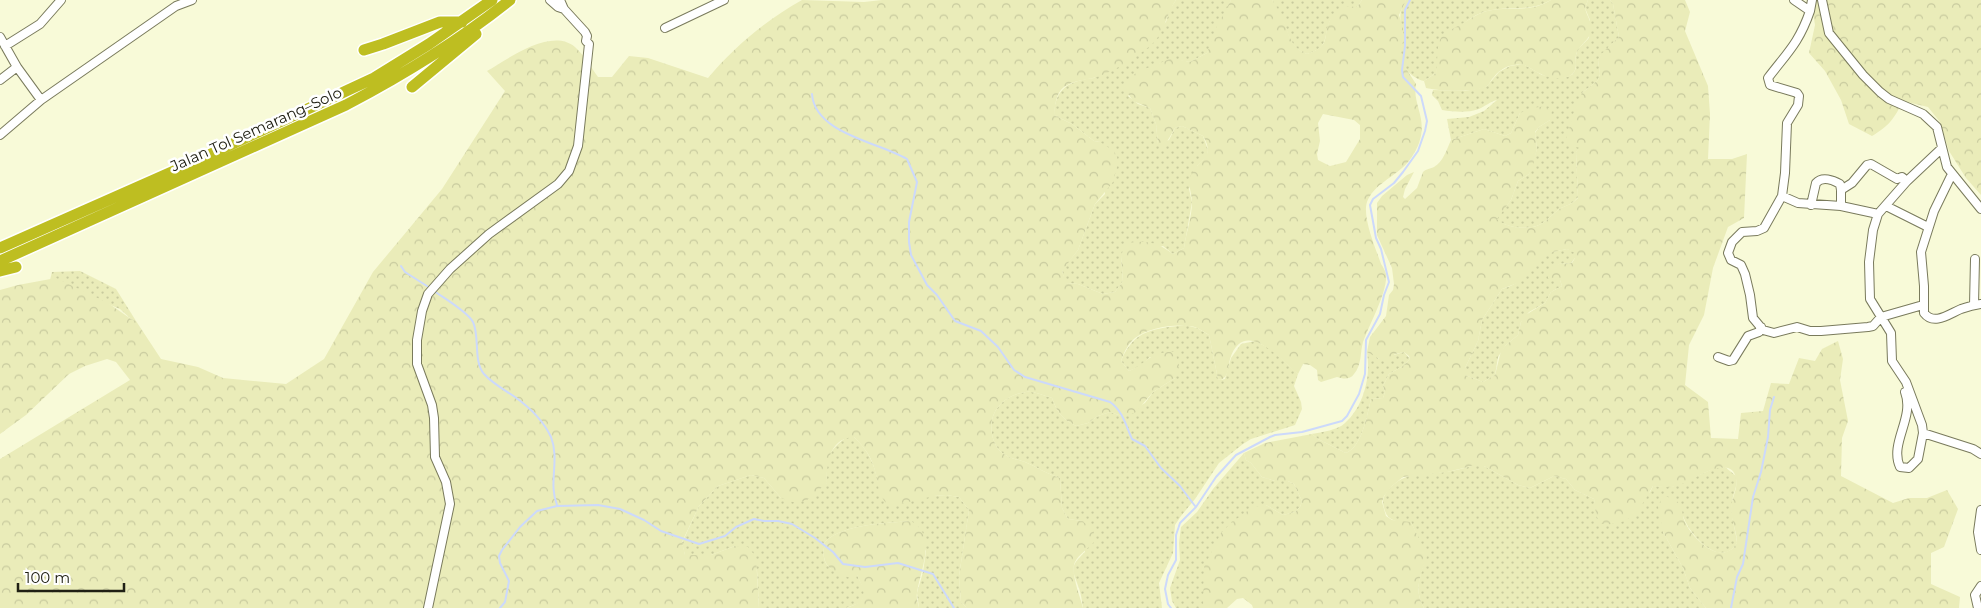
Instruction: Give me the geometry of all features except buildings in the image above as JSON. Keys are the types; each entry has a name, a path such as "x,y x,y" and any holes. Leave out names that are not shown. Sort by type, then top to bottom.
{"highway":[{"name":"Jalan Tol Semarang–Solo","path":"0,248 183,167 374,78 462,22 492,0"},
{"name":"Jalan Tol Semarang–Solo","path":"0,261 346,105 379,88 440,50 489,17 510,0"},
{"path":"412,86 494,19 510,0"},
{"path":"364,50 440,22 462,22"},
{"path":"0,271 16,266"}],"street":[{"path":"5,46 40,24 61,0"},
{"path":"0,135 41,100 176,6 192,0"},
{"path":"550,0 558,7 564,9"},
{"path":"428,608 450,504 446,482 435,457 432,405 416,353 420,318 428,294 450,269 472,248 558,184 569,171 578,146 588,44 585,32 564,9 560,0"},
{"path":"665,28 724,0"},
{"path":"1794,0 1810,11"},
{"path":"1812,0 1801,36 1786,58 1768,78 1770,85 1797,93 1799,96 1798,105 1787,123 1782,196 1764,228 1757,231 1742,232 1732,242 1728,253 1731,260 1741,265 1750,295 1753,318 1763,330 1774,332 1797,327 1810,331 1873,326 1882,317 1923,305"},
{"path":"1822,0 1829,33 1880,92 1897,104 1923,114 1937,127 1946,167 1981,209"},
{"path":"0,37 41,100"},
{"path":"0,80 18,67"},
{"path":"1895,368 1906,382 1922,425 1923,433 1918,459 1910,468 1900,467 1896,452 1904,427 1908,401 1905,391 1897,378 1891,354 1891,333 1872,304 1868,289 1871,246 1878,214 1907,180 1941,149"},
{"path":"1842,190 1852,183 1867,165 1871,164 1897,179 1907,180"},
{"path":"1952,174 1937,202 1921,252 1925,316 1943,319 1963,308 1978,304 1975,259"},
{"path":"1811,205 1818,180 1835,181 1840,184 1842,190 1841,206"},
{"path":"1782,196 1792,202 1841,206 1878,214"},
{"path":"1886,206 1928,228"},
{"path":"1718,358 1729,361 1733,360 1748,336 1759,332 1760,327"},
{"path":"1923,433 1973,449 1981,454"},
{"path":"1981,510 1978,532 1981,550"},
{"path":"1978,608 1975,595 1981,586"}],"green space":[{"path":"802,0 864,2 882,0 1176,0 1159,36 1150,46 1108,73 1067,85 1059,92 1056,100 1054,115 1072,124 1094,141 1100,142 1114,151 1117,157 1118,163 1113,182 1095,204 1078,250 1062,271 1066,283 1078,284 1103,294 1115,292 1123,281 1121,256 1125,244 1145,242 1156,244 1173,254 1184,248 1192,208 1190,179 1194,169 1207,154 1208,149 1203,136 1182,126 1175,128 1165,145 1158,144 1156,124 1150,108 1133,101 1125,89 1133,75 1168,59 1190,62 1207,53 1216,28 1231,0 1272,0 1281,14 1296,47 1307,54 1315,51 1323,44 1332,16 1342,6 1357,7 1362,0 1406,0 1399,15 1403,28 1400,54 1405,67 1416,84 1416,98 1422,126 1421,134 1412,157 1373,191 1367,202 1366,216 1373,242 1386,273 1386,281 1381,299 1363,342 1357,370 1348,378 1337,377 1321,382 1318,380 1317,370 1310,365 1303,364 1298,374 1263,345 1253,341 1244,341 1236,347 1230,359 1227,374 1221,380 1218,379 1209,335 1195,327 1172,326 1141,334 1130,343 1123,354 1121,361 1129,371 1155,355 1167,352 1175,352 1179,365 1175,378 1153,392 1135,413 1122,416 1110,412 1098,416 1088,423 1076,426 1061,415 1052,398 1026,392 1004,401 992,419 992,434 997,448 1009,457 1060,478 1062,508 1068,519 1082,521 1093,529 1094,542 1079,557 1074,566 1075,578 1083,608 967,608 961,602 959,576 969,510 959,497 946,495 900,504 887,504 880,492 870,457 854,437 846,438 835,447 831,453 827,468 827,483 806,501 793,502 781,498 764,478 751,475 718,486 699,506 682,542 685,555 711,555 735,546 748,547 756,557 759,608 0,608 0,459 130,380 116,362 107,359 85,366 69,374 26,415 0,434 0,290 56,278 108,303 136,321 161,359 198,367 223,378 286,384 324,359 373,272 442,189 505,91 487,71 530,47 554,41 565,42 575,47 598,77 612,77 629,56 648,58 708,78 751,35 776,16","holes":["1323,114 1354,120 1360,125 1360,139 1346,162 1330,166 1318,160 1317,154 1320,141 1318,123"]},
{"path":"1176,0 1231,0 1207,53 1190,62 1171,59 1159,64 1128,96 1138,104 1150,108 1156,124 1158,144 1169,140 1175,128 1182,126 1203,136 1208,150 1207,156 1197,166 1189,189 1192,202 1184,248 1173,254 1163,246 1121,256 1123,281 1115,292 1103,294 1078,284 1065,283 1062,270 1078,250 1095,204 1105,194 1100,142 1094,141 1072,124 1054,115 1057,98 1071,84 1094,78 1166,22 1170,9"},
{"path":"1272,0 1362,0 1357,7 1342,7 1330,21 1322,46 1307,54 1296,48 1293,44"},
{"path":"1406,0 1551,0 1527,8 1495,9 1473,17 1438,48 1439,61 1436,73 1424,81 1416,78 1402,63 1400,51 1403,38 1401,9"},
{"path":"1551,0 1588,0 1585,8 1591,30 1578,51 1575,70 1572,74 1564,78 1549,77 1524,65 1517,65 1501,70 1488,85 1475,90 1457,91 1426,88 1424,81 1436,73 1439,42 1446,32 1487,11 1535,7"},
{"path":"1588,0 1610,0 1613,4 1619,37 1598,60 1600,74 1598,80 1582,93 1581,148 1576,152 1578,197 1545,222 1534,227 1523,228 1505,224 1496,219 1511,200 1518,181 1529,174 1537,149 1535,133 1539,127 1550,120 1520,113 1511,133 1505,136 1484,129 1451,140 1447,119 1469,117 1484,111 1497,100 1479,109 1470,111 1442,110 1438,101 1432,95 1433,90 1465,91 1481,88 1487,86 1499,72 1510,66 1523,64 1542,75 1561,78 1573,74 1576,68 1578,49 1589,38 1590,20 1585,8"},
{"path":"1610,0 1685,0 1690,12 1685,31 1708,86 1710,114 1708,159 1732,159 1747,154 1744,218 1728,227 1713,268 1704,315 1689,345 1685,385 1708,402 1711,438 1738,439 1741,413 1763,411 1771,383 1789,384 1799,358 1815,361 1822,349 1838,341 1843,359 1840,380 1848,421 1842,438 1841,476 1893,503 1909,498 1927,498 1947,490 1958,509 1944,547 1931,553 1931,584 1960,597 1959,608 1706,608 1690,588 1683,568 1663,532 1658,506 1663,496 1675,500 1679,503 1685,522 1695,537 1716,552 1731,550 1737,543 1731,509 1736,483 1733,471 1727,468 1719,468 1677,486 1653,486 1641,506 1632,516 1619,523 1607,524 1599,521 1594,499 1575,490 1566,479 1554,476 1530,488 1518,485 1484,466 1472,466 1447,472 1403,477 1384,496 1382,502 1386,516 1392,520 1411,522 1427,556 1419,582 1419,595 1424,608 1253,608 1243,598 1237,599 1227,608 1203,608 1204,567 1221,533 1253,507 1266,505 1283,515 1295,512 1300,507 1302,501 1294,484 1288,481 1275,481 1262,477 1251,463 1246,460 1244,453 1265,443 1312,434 1346,453 1352,450 1366,422 1371,399 1383,398 1385,392 1383,386 1389,374 1403,366 1410,359 1404,352 1395,354 1385,362 1367,352 1370,337 1386,316 1389,295 1393,290 1394,284 1392,268 1377,235 1377,203 1382,196 1407,175 1414,172 1405,189 1403,197 1405,199 1417,188 1423,172 1440,162 1451,140 1484,129 1505,136 1511,133 1520,113 1540,107 1552,110 1550,120 1535,132 1537,149 1532,168 1529,174 1518,181 1511,200 1497,219 1511,226 1534,227 1542,224 1561,208 1576,200 1578,198 1576,152 1580,148 1569,145 1566,139 1576,105 1582,93 1598,80 1600,74 1598,60 1601,54 1619,37 1613,4","holes":["1567,249 1575,253 1572,263 1559,264 1548,271 1548,278 1560,280 1562,286 1551,292 1545,303 1524,316 1518,335 1501,351 1495,375 1483,382 1465,375 1465,368 1478,341 1482,320 1502,289 1520,282 1541,257"]},
{"path":"1811,0 1981,0 1981,195 1966,178 1949,151 1940,122 1928,107 1903,101 1897,113 1883,129 1872,136 1849,124 1841,100 1825,71 1809,53 1815,25"},
{"path":"1567,249 1575,252 1575,258 1571,263 1559,264 1554,280 1560,280 1562,286 1551,292 1545,303 1529,312 1521,322 1518,335 1506,345 1498,357 1495,375 1483,382 1465,375 1465,368 1478,341 1482,320 1502,289 1511,286 1521,279 1530,266 1540,257"},
{"path":"80,271 116,289 136,321 120,309 50,280 52,272"},
{"path":"1185,325 1197,328 1209,335 1218,379 1221,380 1225,379 1231,358 1241,344 1255,341 1271,349 1298,374 1294,386 1302,409 1295,425 1251,439 1219,463 1181,516 1175,525 1173,553 1159,583 1162,608 1083,608 1073,568 1076,561 1085,552 1082,521 1068,519 1062,508 1060,478 1009,457 999,449 992,434 992,419 1004,401 1026,392 1052,398 1061,415 1076,426 1088,423 1098,416 1110,412 1122,416 1145,403 1153,392 1175,378 1150,357 1141,366 1129,371 1121,361 1126,350 1132,342 1146,332"},
{"path":"1367,352 1374,354 1379,359 1404,352 1410,359 1403,366 1389,374 1383,386 1385,392 1383,398 1371,399 1366,422 1360,437 1352,450 1346,453 1312,434 1338,427 1352,416 1365,390 1368,371"},
{"path":"847,437 854,437 867,452 875,469 878,482 934,496 959,497 969,510 959,576 961,602 967,608 919,608 917,593 926,551 911,521 866,525 842,531 825,542 824,558 826,564 835,571 857,575 865,591 860,603 846,608 759,608 757,570 735,546 711,555 685,555 682,543 699,506 718,486 751,475 764,478 781,498 827,483 827,462 829,457 832,451"},
{"path":"1244,453 1246,460 1251,463 1262,477 1275,481 1288,481 1294,484 1302,501 1300,507 1295,512 1283,515 1266,505 1203,608 1176,608 1172,601 1170,588 1180,560 1179,543 1181,527 1197,512 1213,489"},
{"path":"1472,466 1484,466 1518,485 1530,488 1554,476 1566,479 1575,490 1594,499 1598,519 1650,492 1653,486 1672,487 1715,468 1725,467 1736,476 1732,518 1737,543 1730,550 1722,553 1714,551 1698,540 1683,516 1663,532 1683,568 1690,588 1706,608 1424,608 1418,588 1426,556 1411,522 1396,521 1389,518 1384,508 1384,498 1394,484 1407,477 1448,472"},
{"path":"911,521 919,527 924,535 926,544 924,564 917,595 919,608 846,608 859,603 864,596 864,592 857,575 851,578 837,573 828,566 824,557 825,542 842,531 854,528"}],"waterway":[{"path":"1171,608 1168,604 1165,589 1168,575 1176,560 1176,535 1180,523 1196,507 1216,477 1236,455 1270,437 1302,432 1342,421 1347,416 1359,394 1365,374 1366,340 1380,314 1389,282 1381,249 1376,238 1370,205 1373,199 1394,183 1418,151 1427,121 1421,96 1403,77 1402,70 1405,46 1405,10 1410,0"},
{"path":"812,94 816,108 824,119 836,128 907,159 917,182 909,222 911,255 927,285 937,295 955,321 981,331 998,347 1014,370 1025,377 1110,402 1121,414 1132,439 1145,446 1161,468 1180,486 1195,506"},
{"path":"401,266 405,272 430,288"},
{"path":"434,291 461,310 473,322 479,362 484,374 495,384 526,405 548,431 554,454 554,488 557,505"},
{"path":"1731,608 1737,577 1743,564 1753,497 1761,472 1768,437 1770,410 1774,397"},
{"path":"500,608 505,602 509,581 500,563 499,556 520,527 537,511 557,506 598,505 620,509 644,520 661,531 699,544 725,536 736,527 754,519 792,524 833,552 843,564 865,567 898,563 933,574 954,608"}]}
